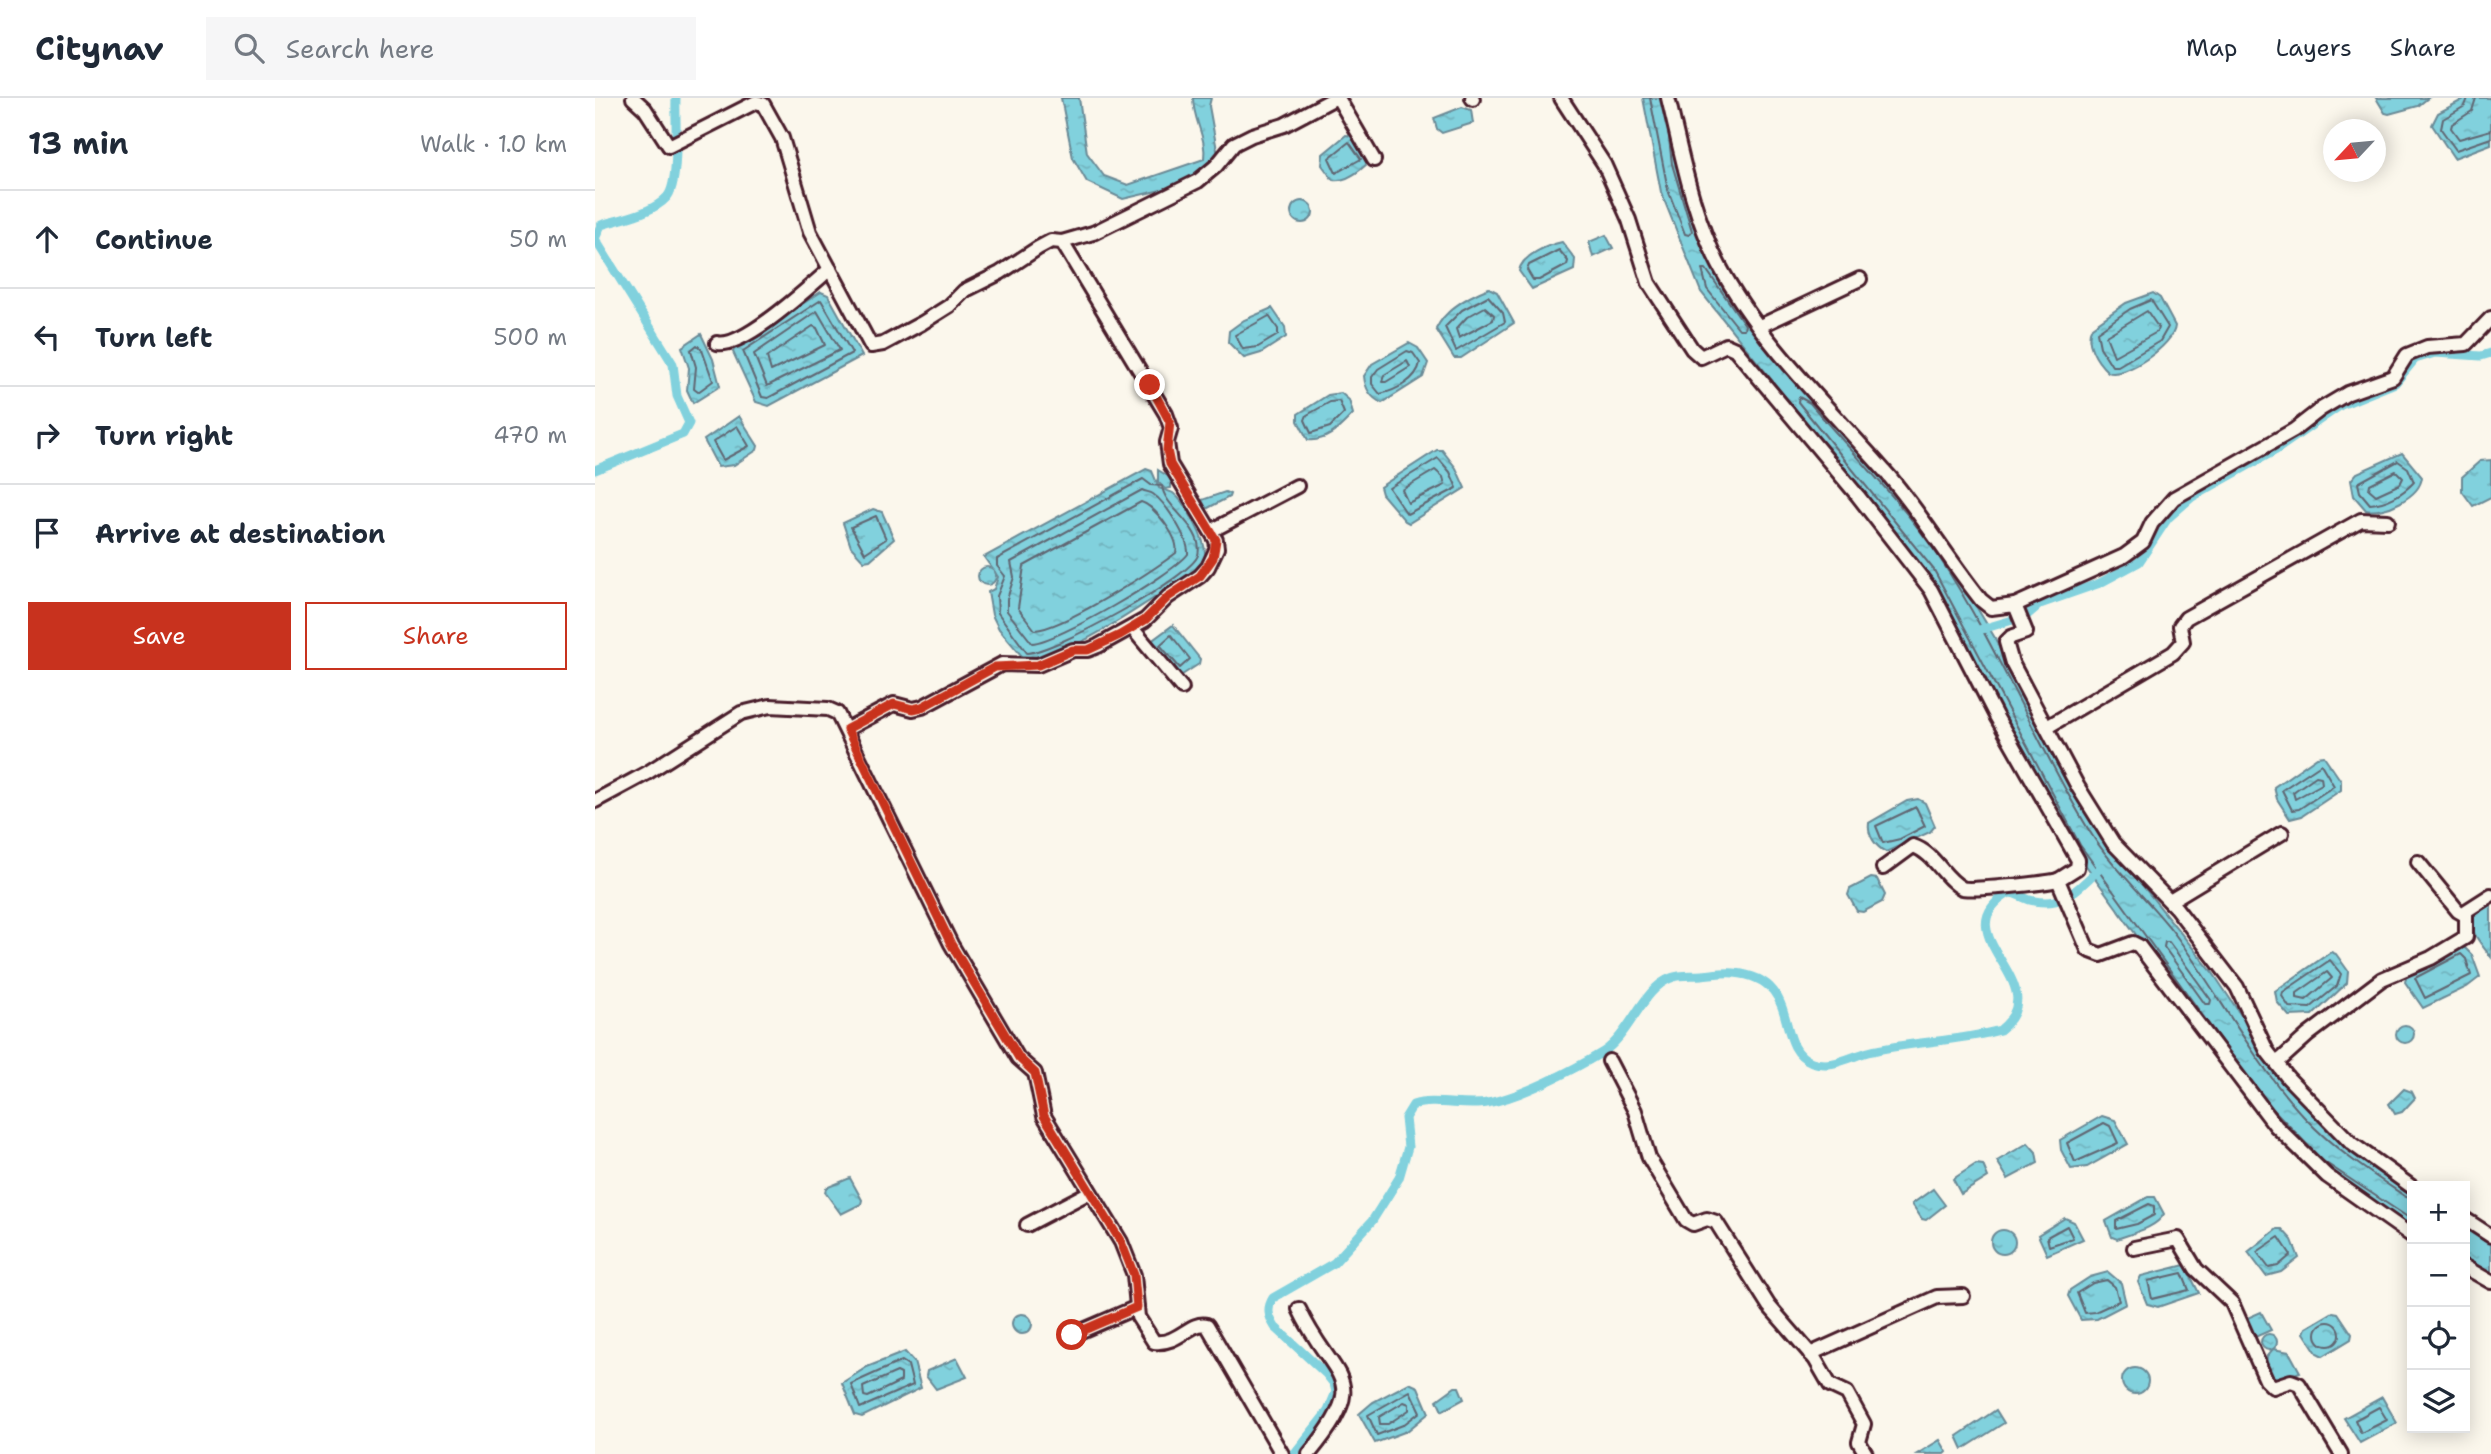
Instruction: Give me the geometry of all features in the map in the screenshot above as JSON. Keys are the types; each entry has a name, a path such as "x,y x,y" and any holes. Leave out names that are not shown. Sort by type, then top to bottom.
{"street":[{"path":"633,98 645,109 669,146 756,102 763,104 782,138 807,223 867,344 877,346 931,318 949,306 964,290 1010,267 1038,248 1051,241 1062,242 1093,233 1198,181 1216,166 1234,144 1284,125 1337,98 1374,160"},
{"path":"1561,98 1604,164 1629,220 1649,283 1692,349 1701,357 1726,345 1735,349 1858,496 1937,599 1996,716 2078,860 2077,868 2059,883 2011,884 1973,891 1960,887 1924,850 1913,846 1883,868"},
{"path":"1668,98 1679,153 1703,228 1728,281 1760,326 1906,497 1981,600 1991,608 2016,607 2133,550 2143,542 2160,512 2186,490 2294,430 2348,393 2393,377 2407,355 2427,347 2466,344 2491,318"},
{"path":"847,729 894,704 913,709 922,707 1002,664 1038,665 1073,650 1088,650 1132,628 1208,567 1217,548 1211,531 1170,464 1167,442 1171,428 1166,414 1062,242"},
{"path":"717,343 732,342 779,311 830,269"},
{"path":"1760,326 1860,279"},
{"path":"1211,531 1297,486"},
{"path":"2047,727 2173,653 2183,642 2180,626 2186,618 2361,520 2388,521"},
{"path":"2016,607 2026,632 2008,639 2007,649 2078,787 2113,843 2170,901 2237,987 2267,1051 2277,1063 2342,1134 2407,1183"},
{"path":"1132,628 1172,680 1182,688"},
{"path":"595,801 647,773 730,719 756,707 828,709 837,713 951,944 1019,1058 1035,1073 1044,1116 1128,1257 1141,1325 1154,1342 1171,1342 1197,1324 1203,1323 1210,1328 1278,1452"},
{"path":"2170,901 2282,833"},
{"path":"2418,862 2458,911 2465,915"},
{"path":"2059,883 2092,954 2101,955 2133,943 2143,949 2276,1126 2327,1176 2407,1232"},
{"path":"2277,1063 2308,1035 2382,979 2431,958 2466,937 2466,911 2491,895"},
{"path":"1609,1061 1635,1111 1649,1158 1686,1220 1693,1224 1707,1219 1716,1222 1769,1306 1810,1354 1830,1385 1847,1393 1853,1401 1864,1424 1859,1442 1866,1454"},
{"path":"1027,1225 1090,1192"},
{"path":"2470,1222 2491,1236"},
{"path":"2134,1248 2178,1239 2196,1269 2232,1303 2266,1380 2273,1387 2291,1381 2299,1384 2341,1454"},
{"path":"2470,1271 2491,1282"},
{"path":"1810,1354 1937,1297 1963,1296"},
{"path":"1072,1335 1137,1307"},
{"path":"1299,1309 1316,1341 1342,1378 1345,1390 1336,1419 1309,1454"}],"water":[{"path":"1061,98 1079,98 1087,153 1104,176 1128,185 1204,159 1204,143 1193,98 1211,98 1209,106 1219,161 1178,186 1123,199 1087,182 1073,158"},
{"path":"1643,98 1668,98 1688,198 1710,262 1763,338 1892,485 1943,551 1995,638 2010,673 2093,824 2213,973 2276,1068 2310,1112 2342,1144 2407,1190 2407,1226 2318,1166 2257,1102 2074,849 1928,574 1701,292 1661,192"},
{"path":"2376,98 2428,98 2418,106 2389,114 2385,113"},
{"path":"2466,98 2491,98 2491,144 2454,158 2432,125 2438,113"},
{"path":"1462,107 1471,110 1473,123 1442,133 1437,129 1434,118"},
{"path":"1346,135 1356,137 1370,161 1348,177 1333,180 1322,165 1323,154"},
{"path":"1302,201 1310,204 1313,212 1310,220 1302,223 1294,220 1291,212 1294,204"},
{"path":"1606,235 1613,248 1593,257 1589,242"},
{"path":"1562,242 1575,259 1574,270 1532,289 1519,271 1521,265 1536,252"},
{"path":"1489,288 1497,292 1514,323 1461,358 1454,358 1436,329 1452,309"},
{"path":"821,292 828,295 862,356 769,406 756,402 733,352 735,347"},
{"path":"2153,293 2160,298 2175,326 2172,334 2158,351 2136,366 2115,373 2108,372 2099,362 2090,344 2092,327 2126,303"},
{"path":"1272,308 1285,327 1286,337 1261,353 1244,358 1228,342 1229,331 1244,320"},
{"path":"701,334 713,359 720,386 693,403 687,390 689,368 682,347"},
{"path":"1409,343 1418,348 1428,363 1423,377 1382,403 1369,392 1364,376 1372,364"},
{"path":"1341,393 1349,400 1353,414 1328,436 1308,440 1298,421 1298,414 1328,395"},
{"path":"739,416 758,446 757,450 734,465 718,467 704,440"},
{"path":"1437,450 1442,450 1456,468 1465,488 1409,523 1382,494 1380,487"},
{"path":"2402,453 2422,477 2420,484 2408,497 2391,507 2366,510 2354,496 2351,480 2357,473"},
{"path":"2491,460 2491,497 2473,506 2462,491 2462,477 2480,461"},
{"path":"1146,469 1152,471 1159,488 1173,493 1190,514 1205,552 1201,565 1185,580 1112,625 1062,651 1026,661 999,629 992,615 988,592 994,589 998,577 984,557"},
{"path":"1158,470 1171,478 1171,488 1165,489 1158,482"},
{"path":"1225,492 1230,494 1229,497 1206,509 1202,500"},
{"path":"873,509 882,512 894,539 870,560 864,561 851,547 843,523"},
{"path":"987,567 993,570 996,576 993,582 987,585 981,582 978,576 981,570"},
{"path":"1173,625 1200,659 1199,664 1179,677 1150,642"},
{"path":"2324,756 2341,781 2341,790 2302,816 2290,819 2277,799 2274,787 2317,757"},
{"path":"1918,799 1925,803 1935,826 1930,832 1886,852 1882,850 1871,836 1869,823 1907,801"},
{"path":"1871,878 1877,879 1885,895 1882,902 1863,912 1857,911 1848,895 1850,889"},
{"path":"2491,901 2491,957 2477,938 2471,920 2476,911"},
{"path":"2463,946 2472,955 2480,977 2467,987 2423,1008 2405,982 2407,975"},
{"path":"2331,952 2336,954 2348,971 2347,983 2313,1015 2289,1016 2277,1002 2275,991"},
{"path":"2401,1025 2409,1025 2414,1034 2412,1041 2401,1043 2396,1038 2396,1030"},
{"path":"2404,1089 2412,1092 2415,1098 2402,1112 2395,1114 2389,1104"},
{"path":"2102,1116 2115,1120 2128,1144 2087,1167 2071,1169 2061,1150 2060,1140"},
{"path":"2028,1143 2036,1152 2038,1163 2008,1179 1997,1161"},
{"path":"1976,1164 1983,1165 1988,1177 1961,1194 1953,1179"},
{"path":"850,1178 862,1200 861,1204 841,1214 825,1192 826,1188"},
{"path":"1933,1189 1945,1205 1926,1220 1922,1219 1912,1204"},
{"path":"2148,1197 2155,1197 2164,1214 2160,1219 2136,1232 2117,1239 2112,1237 2106,1221"},
{"path":"2065,1218 2074,1222 2083,1239 2047,1255 2038,1235"},
{"path":"2277,1229 2282,1229 2292,1240 2299,1258 2281,1272 2266,1276 2248,1252"},
{"path":"2003,1230 2012,1233 2015,1242 2012,1251 2003,1254 1994,1251 1991,1242 1994,1233"},
{"path":"2470,1230 2491,1242 2491,1281 2470,1267"},
{"path":"2185,1265 2199,1293 2158,1307 2147,1304 2138,1282 2141,1276"},
{"path":"2108,1272 2121,1283 2126,1304 2097,1319 2081,1320 2068,1296 2070,1290 2090,1277"},
{"path":"2261,1312 2271,1330 2253,1338 2245,1319"},
{"path":"2333,1312 2338,1313 2352,1334 2351,1339 2323,1356 2317,1353 2304,1333 2306,1328"},
{"path":"1022,1314 1029,1317 1032,1324 1029,1331 1022,1334 1015,1331 1012,1324 1015,1317"},
{"path":"2269,1334 2275,1336 2275,1348 2269,1350 2263,1348 2261,1342 2263,1336"},
{"path":"2273,1349 2289,1352 2300,1372 2278,1380 2275,1378 2267,1363 2267,1356"},
{"path":"905,1352 914,1362 921,1388 862,1417 855,1415 842,1383 867,1367"},
{"path":"957,1358 967,1377 936,1389 926,1376 927,1371"},
{"path":"2135,1368 2144,1372 2148,1381 2144,1390 2135,1394 2126,1390 2122,1381 2126,1372"},
{"path":"1409,1383 1418,1387 1429,1413 1407,1431 1375,1443 1359,1414 1373,1402"},
{"path":"1459,1387 1464,1399 1442,1411 1437,1400"},
{"path":"2382,1397 2397,1423 2360,1443 2344,1418"},
{"path":"1996,1410 2004,1423 1963,1449 1957,1436"},
{"path":"1940,1440 1947,1452 1945,1454 1917,1454"}],"waterway":[{"path":"595,470 683,434 689,423 677,396 673,364 595,239 601,225 645,211 667,197 674,178 676,98"},
{"path":"1979,630 2026,616 2040,604 2100,583 2139,562 2168,518 2192,497 2276,450 2341,405 2395,383 2415,359 2435,353 2481,356 2491,353"},
{"path":"1294,1454 1328,1411 1336,1392 1334,1384 1326,1374 1275,1327 1270,1316 1270,1306 1273,1298 1334,1263 1372,1221 1399,1178 1408,1147 1405,1118 1413,1105 1430,1102 1487,1103 1515,1095 1562,1074 1613,1044 1652,991 1661,983 1679,976 1730,973 1756,978 1770,987 1779,1000 1793,1043 1800,1054 1819,1064 1840,1062 1885,1048 2000,1030 2014,1012 2016,995 2010,977 1991,942 1986,925 1991,909 2009,893 2046,902 2065,898 2102,867"}],"route":[{"path":"1072,1335 1137,1307 1134,1275 1128,1257 1115,1231 1044,1116 1039,1104 1035,1073 1019,1058 951,944 847,729 894,704 913,709 922,707 1002,664 1027,667 1073,650 1088,650 1145,620 1168,597 1200,576 1208,567 1217,548 1216,540 1170,464 1167,450 1170,422 1150,385"}]}
